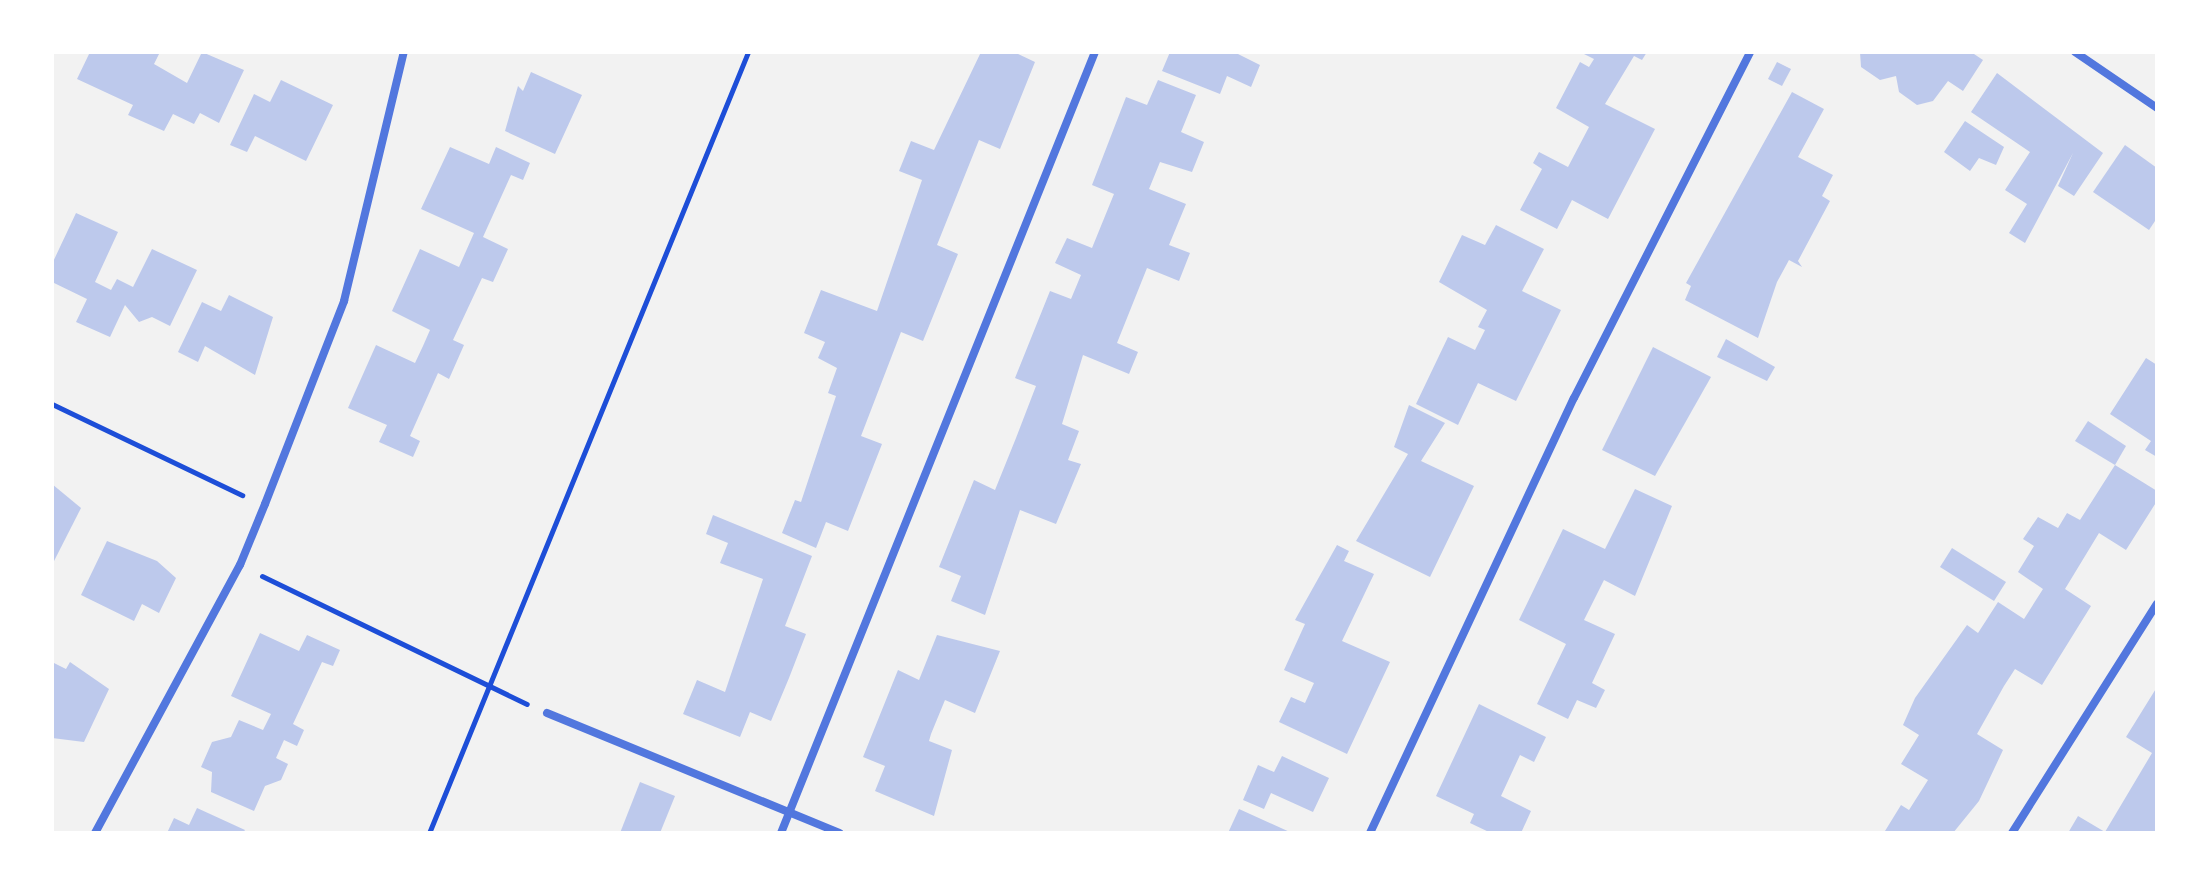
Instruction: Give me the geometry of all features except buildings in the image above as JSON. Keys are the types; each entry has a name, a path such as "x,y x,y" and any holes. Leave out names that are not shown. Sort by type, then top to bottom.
{"street":[{"path":"95,833 240,565 265,504 344,301 404,52"},
{"path":"781,833 1095,52"},
{"path":"1370,833 1567,412 1750,52"},
{"path":"2075,52 2157,108"},
{"path":"2012,833 2157,604"},
{"path":"547,713 839,833"}],"path":[{"path":"429,833 748,52"},
{"path":"52,404 265,504"},
{"path":"240,565 547,713"}]}
